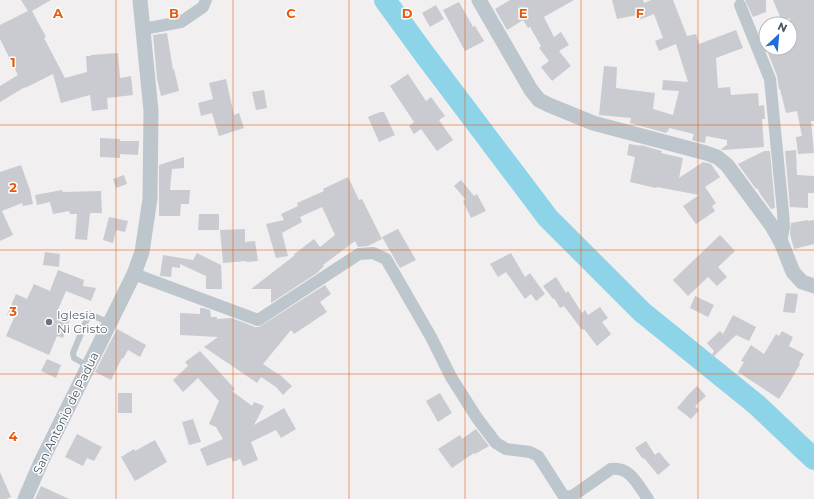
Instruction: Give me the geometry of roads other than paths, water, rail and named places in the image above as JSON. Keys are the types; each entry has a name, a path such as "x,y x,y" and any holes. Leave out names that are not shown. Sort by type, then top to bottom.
{"street":[{"name":"San Antonio de Padua","path":"25,499 41,462 134,274 142,252 150,199 151,111 140,0"},
{"path":"143,29 181,22 203,7 206,0"},
{"path":"479,0 531,90 539,100 593,123 716,157 726,165 772,226 781,242 793,272 802,282 814,286"},
{"path":"740,5 770,79 783,212 784,227 781,242"},
{"path":"134,274 258,320 359,254 373,253 386,259 431,337 451,377 477,418 496,443 506,449 530,452 538,456 563,495 568,497 574,495 610,469 616,468 626,471 631,475 648,499"}],"lane":[{"path":"88,366 74,358 73,353 89,314 110,323"}],"waterway":[{"path":"385,0 548,218 642,312 757,405 814,459"}],"place":[{"name":"Iglesia Ni Cristo","path":"49,322"}]}
